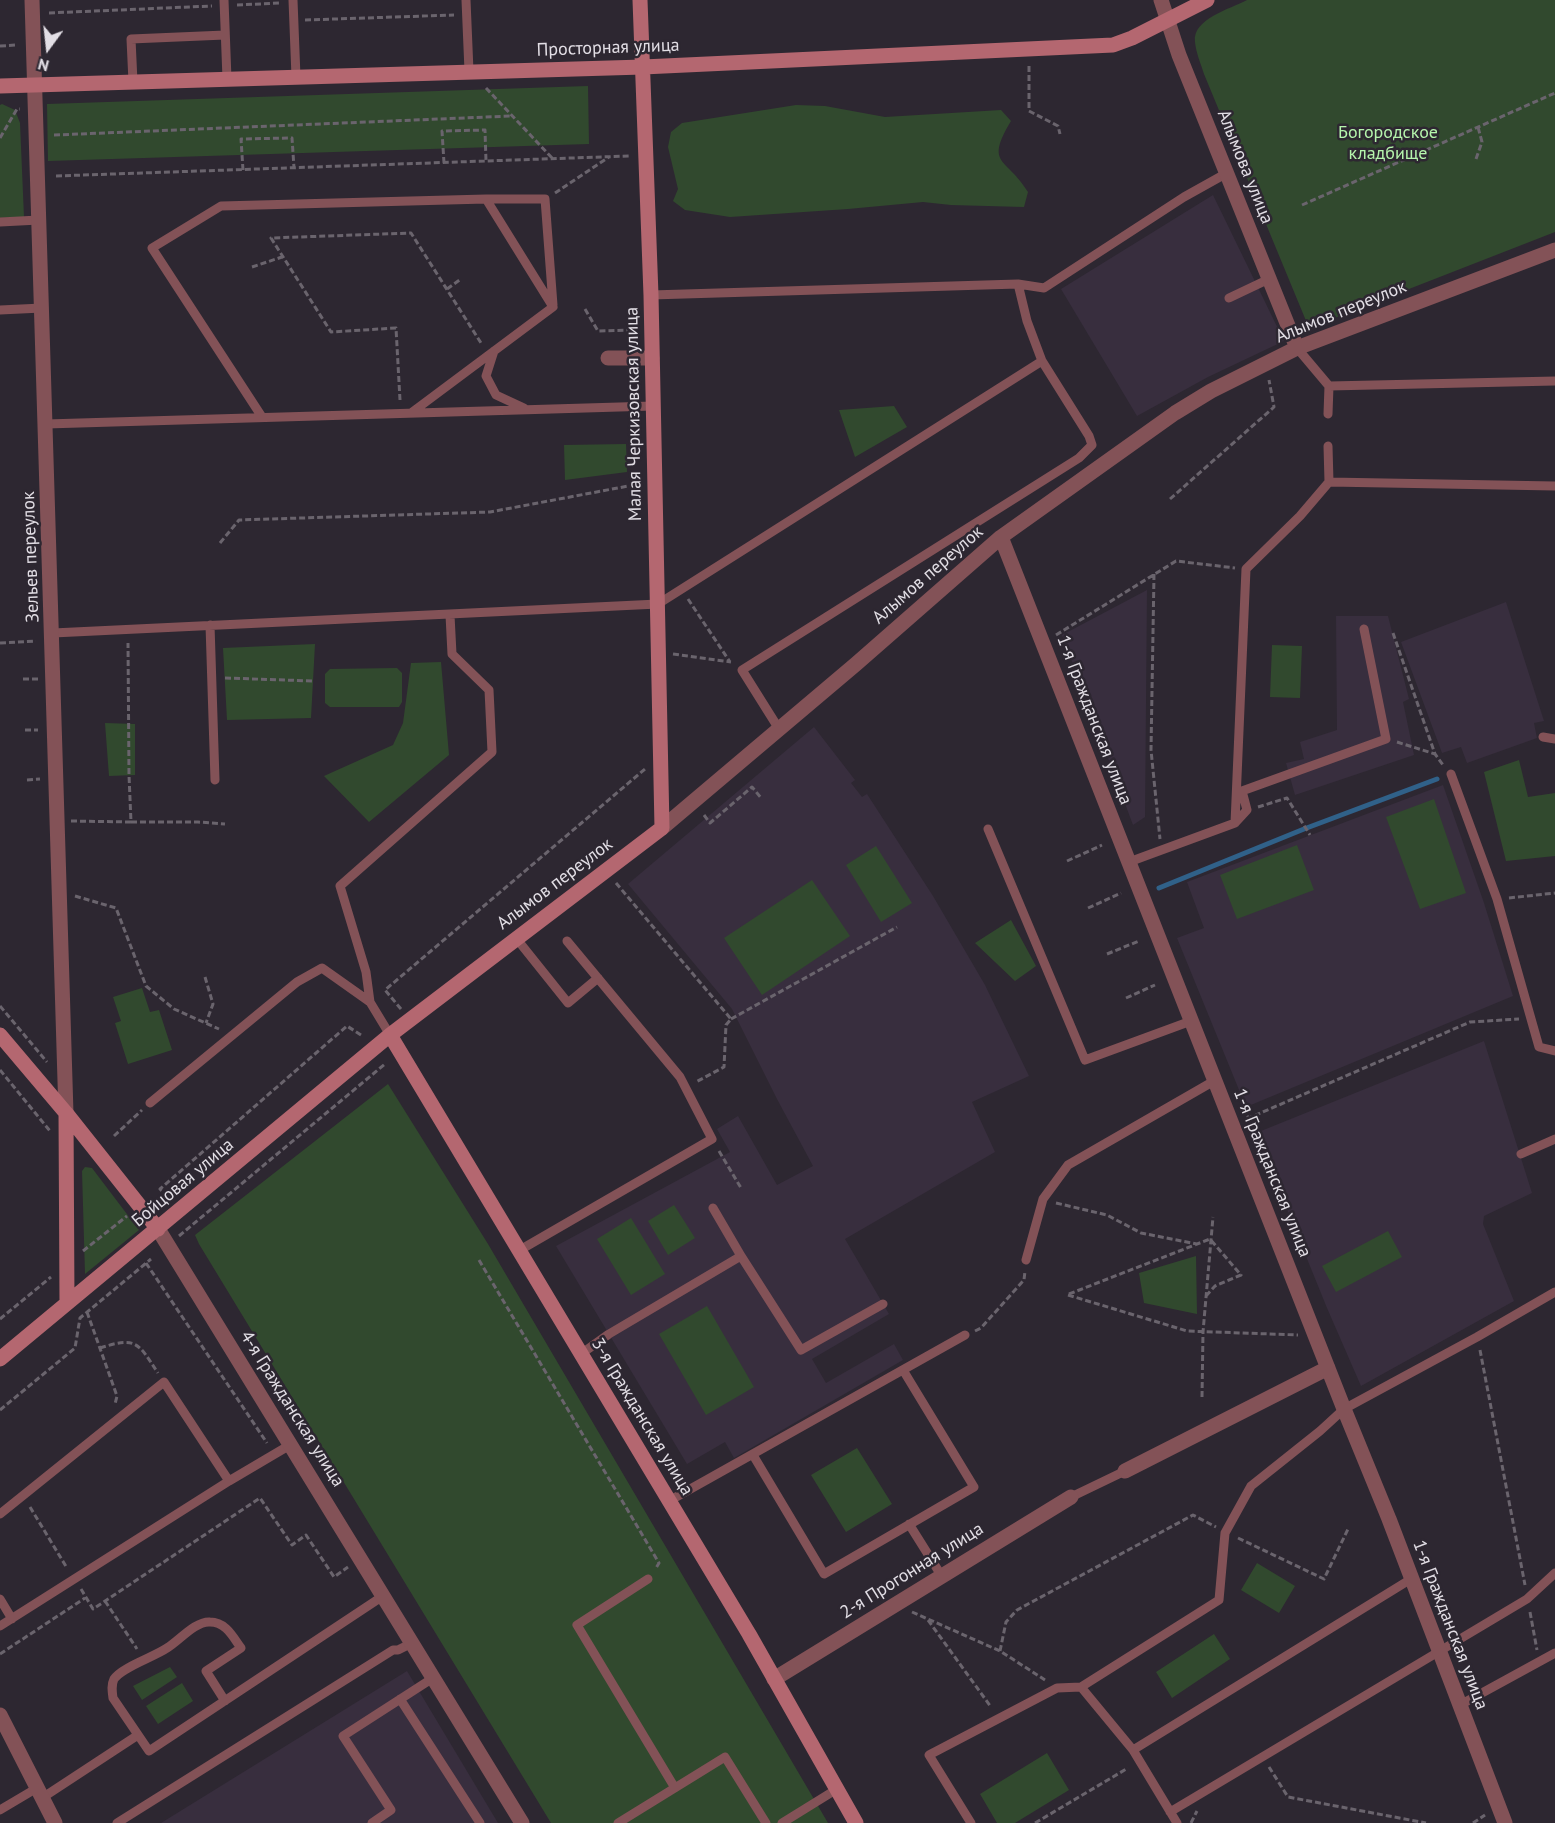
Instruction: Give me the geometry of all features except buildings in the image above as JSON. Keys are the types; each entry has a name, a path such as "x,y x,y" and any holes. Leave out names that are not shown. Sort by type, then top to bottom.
{"street":[{"name":"Зельев переулок","path":"32,0 66,1113"},
{"name":"Малая Черкизовская улица","path":"640,0 654,406 662,828"},
{"name":"Алымова улица","path":"1161,0 1166,20 1297,348"},
{"name":"Просторная улица","path":"0,87 643,67 1113,45 1132,38 1207,0"},
{"name":"Алымов переулок","path":"390,1035 662,828 1001,537 1175,413 1211,391 1297,348 1555,250"},
{"path":"608,358 652,358"},
{"name":"1-я Гражданская улица","path":"1001,537 1505,1823"},
{"name":"4-я Гражданская улица","path":"0,1035 66,1113 158,1229 522,1823"},
{"name":"Бойцовая улица","path":"0,1359 390,1035"},
{"name":"3-я Гражданская улица","path":"390,1035 669,1501 856,1823"},
{"path":"66,1113 67,1303"},
{"path":"1125,1471 1328,1368"},
{"name":"2-я Прогонная улица","path":"774,1679 1071,1497"},
{"path":"0,1715 55,1823"}],"lane":[{"path":"466,0 470,71"},
{"path":"293,1 296,77"},
{"path":"224,3 227,79"},
{"path":"133,82 131,39 225,35"},
{"path":"651,295 1018,284 1044,288 1184,197 1227,173"},
{"path":"486,199 553,308"},
{"path":"262,417 152,248 221,206 546,199 553,308"},
{"path":"0,222 39,220"},
{"path":"1229,298 1269,279"},
{"path":"779,729 742,670 1079,458 1092,445 1089,436 1042,361 1027,321 1018,284"},
{"path":"0,310 42,308"},
{"path":"411,413 553,308"},
{"path":"1297,348 1329,386 1328,414"},
{"path":"494,351 486,376 496,395 527,410"},
{"path":"53,637 128,629 658,604 1042,361"},
{"path":"1329,386 1555,381"},
{"path":"46,424 654,406"},
{"path":"1235,823 1245,569 1300,516 1329,482 1328,446"},
{"path":"1329,482 1555,486"},
{"path":"370,1002 366,972 340,886 492,752 489,690 452,654 450,615"},
{"path":"210,625 215,780"},
{"path":"1129,862 1235,823 1247,810 1242,791 1386,739 1364,629"},
{"path":"1543,737 1555,739"},
{"path":"1451,774 1497,899 1539,1047 1555,1051"},
{"path":"988,829 1084,1060 1191,1021"},
{"path":"516,938 568,1003 598,978"},
{"path":"520,1250 712,1139 680,1077 567,941"},
{"path":"150,1102 297,982 322,968 370,1002 390,1035"},
{"path":"1026,1260 1042,1199 1068,1165 1214,1081"},
{"path":"1521,1154 1555,1139"},
{"path":"713,1208 801,1350 883,1304"},
{"path":"581,1354 609,1334 741,1256"},
{"path":"971,1823 929,1755 1057,1688 1081,1687 1219,1600 1226,1533 1251,1486 1344,1409 1555,1292"},
{"path":"669,1501 965,1335"},
{"path":"753,1455 824,1574 974,1487 903,1370"},
{"path":"0,1514 164,1382 229,1481"},
{"path":"0,1626 290,1445"},
{"path":"1071,1497 1125,1471"},
{"path":"909,1524 941,1575"},
{"path":"1170,1812 1527,1599 1555,1573"},
{"path":"648,1579 577,1625 675,1788"},
{"path":"1133,1750 1411,1579"},
{"path":"225,1701 206,1671 241,1648 227,1628 219,1623 200,1624 167,1648 120,1673 111,1689 113,1698 149,1751 225,1701 383,1596"},
{"path":"0,1599 12,1619"},
{"path":"117,1823 393,1650 412,1643"},
{"path":"1460,1705 1555,1653"},
{"path":"372,1823 391,1810 343,1736 433,1678"},
{"path":"1081,1687 1133,1750 1177,1823"},
{"path":"400,1699 480,1823"},
{"path":"0,1810 40,1793 138,1735"},
{"path":"618,1823 725,1757 766,1823"},
{"path":"782,1823 837,1789"}],"path":[{"path":"49,13 293,1"},
{"path":"294,20 466,14"},
{"path":"0,46 17,45"},
{"path":"1029,66 1029,111 1058,126 1060,134"},
{"path":"482,84 553,159"},
{"path":"1302,205 1555,93"},
{"path":"0,138 17,109"},
{"path":"54,135 512,116"},
{"path":"1476,159 1482,142 1478,127"},
{"path":"444,163 442,131 485,130 486,161"},
{"path":"243,170 241,139 292,138 294,168"},
{"path":"56,176 633,156"},
{"path":"546,199 610,157"},
{"path":"401,413 396,328 331,332 270,238 411,233 482,345"},
{"path":"252,267 283,257"},
{"path":"447,290 461,279"},
{"path":"585,309 597,331 638,330"},
{"path":"1170,499 1274,407 1266,364"},
{"path":"220,543 239,520 490,512 642,483 655,484"},
{"path":"1042,643 1176,561 1245,569"},
{"path":"1154,574 1151,750 1161,850"},
{"path":"682,589 730,662"},
{"path":"128,629 131,822"},
{"path":"1393,633 1435,754 1451,774"},
{"path":"0,642 53,637"},
{"path":"659,652 730,662 740,656"},
{"path":"211,678 313,681"},
{"path":"23,680 46,679"},
{"path":"25,730 48,729"},
{"path":"1386,739 1435,754"},
{"path":"404,1012 385,990 648,766"},
{"path":"704,815 710,823 752,787 762,799"},
{"path":"1247,810 1287,798 1310,835"},
{"path":"69,821 225,824"},
{"path":"1067,861 1102,845"},
{"path":"615,881 731,1019"},
{"path":"1088,908 1120,893"},
{"path":"1497,899 1555,893"},
{"path":"71,895 116,908 146,986 174,1009 232,1035"},
{"path":"687,1087 724,1067 726,1025 731,1019 897,927"},
{"path":"1107,954 1138,941"},
{"path":"204,977 213,1004 206,1023"},
{"path":"1126,998 1155,985"},
{"path":"1243,1111 1249,1118 1470,1022 1530,1018"},
{"path":"168,1197 160,1189 347,1026 361,1035"},
{"path":"176,1238 385,1064"},
{"path":"0,1070 51,1132"},
{"path":"114,1136 150,1102"},
{"path":"712,1139 741,1188"},
{"path":"1042,1199 1107,1215 1141,1233 1197,1244"},
{"path":"77,1256 128,1215"},
{"path":"1202,1397 1203,1332 1213,1217"},
{"path":"1210,1239 1068,1295 1187,1331 1299,1335"},
{"path":"1206,1296 1215,1286 1241,1275 1210,1239"},
{"path":"0,1410 75,1348 80,1318 151,1259"},
{"path":"479,1260 659,1563 648,1579"},
{"path":"981,1328 1024,1280 1026,1260"},
{"path":"146,1263 275,1454"},
{"path":"0,1319 55,1274"},
{"path":"87,1312 117,1396 108,1425"},
{"path":"1477,1337 1539,1662"},
{"path":"100,1348 120,1341 131,1342 141,1348 164,1382"},
{"path":"22,1496 93,1609 260,1498 292,1545 306,1535 334,1577 348,1567"},
{"path":"1000,1651 1006,1622 1017,1610 1193,1515 1324,1580 1349,1527"},
{"path":"0,1654 85,1598"},
{"path":"105,1601 144,1661"},
{"path":"894,1604 1000,1651 1057,1688"},
{"path":"927,1619 999,1718"},
{"path":"1263,1757 1288,1797 1426,1823"},
{"path":"1035,1823 1140,1761"}],"shaded area":[{"path":"1213,195 1284,341 1208,377 1137,416 1061,289"},
{"path":"1147,590 1145,817 1133,825 1062,635"},
{"path":"1506,602 1544,721 1534,723 1537,738 1467,763 1461,747 1442,753 1401,642"},
{"path":"1336,616 1388,616 1409,699 1403,702 1414,755 1295,795 1286,763 1304,759 1300,742 1337,730"},
{"path":"814,727 855,780 851,783 862,797 867,794 933,896 985,985 1029,1076 972,1102 995,1152 845,1239 889,1314 812,1359 826,1383 894,1344 903,1360 734,1458 725,1442 687,1464 556,1246 730,1152 717,1129 738,1116 777,1185 813,1166 732,1009 628,884"},
{"path":"1443,785 1513,996 1246,1107 1177,938 1204,928 1187,882"},
{"path":"1484,1041 1532,1193 1484,1216 1483,1224 1514,1301 1361,1386 1256,1133"},
{"path":"407,1671 498,1823 161,1823"}],"green space":[{"name":"Богородское кладбище","path":"1247,0 1555,0 1555,232 1309,328 1197,54 1195,42 1199,27 1213,16"},
{"path":"588,86 589,144 48,161 47,104"},
{"path":"0,105 15,110 20,123 24,217 0,218"},
{"path":"796,105 825,106 885,117 1001,110 1011,121 999,146 999,154 1028,192 1024,207 923,202 730,217 685,210 673,201 678,189 668,147 671,132 682,123"},
{"path":"894,406 907,427 855,457 839,410"},
{"path":"626,444 627,472 565,480 564,445"},
{"path":"315,644 311,718 227,720 223,648"},
{"path":"1272,645 1302,646 1300,698 1270,697"},
{"path":"441,662 449,755 369,822 324,776 393,745 403,723 411,663"},
{"path":"397,668 402,673 402,702 399,707 330,707 325,703 325,674 330,669"},
{"path":"105,723 135,724 135,775 109,776"},
{"path":"1519,760 1528,797 1555,793 1555,856 1506,861 1484,772"},
{"path":"1434,799 1466,893 1420,909 1386,817"},
{"path":"1297,845 1314,890 1237,919 1220,875"},
{"path":"876,846 912,903 881,922 846,865"},
{"path":"812,880 850,936 762,995 724,938"},
{"path":"1011,920 1036,966 1015,981 975,943"},
{"path":"142,988 150,1012 159,1010 172,1050 128,1064 115,1023 121,1021 113,997"},
{"path":"388,1084 488,1244 828,1823 551,1823 199,1244 195,1235"},
{"path":"85,1167 92,1168 139,1230 85,1274 82,1171"},
{"path":"674,1205 695,1238 668,1255 648,1221"},
{"path":"631,1218 665,1274 631,1295 597,1239"},
{"path":"1388,1231 1402,1257 1336,1292 1322,1266"},
{"path":"1196,1256 1197,1314 1144,1303 1139,1273"},
{"path":"707,1306 754,1387 706,1415 659,1334"},
{"path":"857,1448 892,1504 846,1532 811,1475"},
{"path":"1257,1563 1295,1586 1279,1613 1241,1590"},
{"path":"1214,1634 1230,1659 1172,1698 1156,1672"},
{"path":"170,1667 177,1677 142,1700 133,1686"},
{"path":"182,1683 193,1701 158,1724 146,1706"},
{"path":"1047,1753 1069,1790 1015,1823 997,1823 980,1794"}],"waterway":[{"path":"1159,888 1304,829 1437,779"}]}
